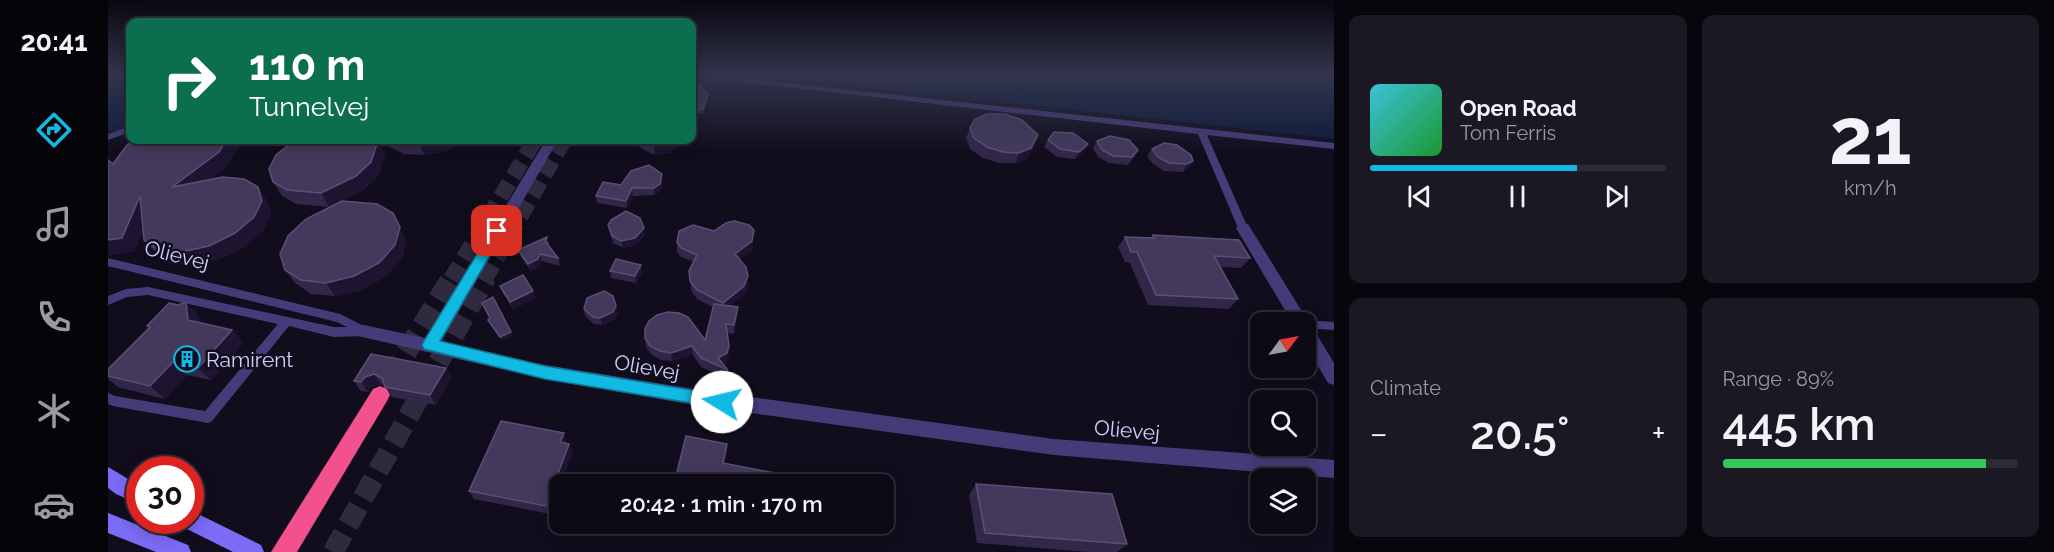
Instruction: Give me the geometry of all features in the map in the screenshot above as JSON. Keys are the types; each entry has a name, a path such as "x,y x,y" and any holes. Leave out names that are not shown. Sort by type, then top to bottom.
{"highway":[{"path":"283,552 380,395"}],"street":[{"path":"430,345 550,144"},
{"path":"1244,228 1294,312"},
{"name":"Olievej","path":"364,331 545,372 700,398 915,429 1054,447 1334,469"},
{"path":"1316,348 1334,378"},
{"path":"108,523 181,552"},
{"path":"204,526 254,552"}],"lane":[{"path":"926,101 1334,147"},
{"path":"108,137 126,130"},
{"path":"1202,132 1244,228"},
{"name":"Olievej","path":"108,262 340,318 364,331"},
{"path":"108,301 126,293 148,291 185,303 334,333 364,331"},
{"path":"108,398 113,401 208,417 285,322"},
{"path":"1316,325 1334,326"}],"water":[{"path":"108,101 126,101 126,126 108,133"},
{"path":"991,101 1334,101 1334,139"}],"building":[{"path":"696,101 706,101 703,109 696,108"},
{"path":"987,114 1005,114 1022,120 1038,135 1031,148 1019,153 1003,152 987,147 974,138 970,128 975,119"},
{"path":"1054,132 1073,133 1088,144 1079,152 1060,149 1048,140"},
{"path":"1110,136 1129,140 1138,150 1132,157 1113,156 1102,150 1097,141"},
{"path":"1164,143 1177,145 1191,155 1193,161 1187,164 1169,163 1158,157 1152,149"},
{"path":"224,144 219,152 172,187 223,177 244,179 258,187 262,201 254,217 235,233 209,246 181,252 158,250 144,240 140,196 122,238 108,240 108,160 113,164 127,145"},
{"path":"290,144 377,144 371,162 356,176 321,193 287,190 273,182 269,169 276,155"},
{"path":"649,165 662,174 660,184 654,188 632,188 626,201 596,196 603,182 621,185 631,171"},
{"path":"342,201 377,204 393,213 400,227 395,245 379,263 354,276 326,283 301,280 285,270 280,254 288,236 306,219"},
{"path":"626,211 640,218 644,228 635,238 621,241 612,236 608,225 611,220"},
{"path":"734,221 749,225 754,230 752,241 735,254 746,267 748,276 744,286 723,303 697,290 690,281 689,271 697,255 681,248 677,242 679,231 693,225 714,231"},
{"path":"1153,235 1239,240 1250,258 1214,256 1238,299 1156,295 1137,252 1131,252 1125,237 1154,238"},
{"path":"547,237 545,241 558,258 540,254 538,259 528,264 518,250"},
{"path":"616,259 641,265 635,276 610,271"},
{"path":"523,275 533,291 510,302 500,286"},
{"path":"604,291 613,296 616,306 613,312 600,318 593,317 584,309 587,298"},
{"path":"493,297 511,332 500,337 488,320 490,318 482,303"},
{"path":"186,302 188,320 232,330 198,368 173,362 150,386 108,376 108,369 150,327 147,326 169,303 178,305"},
{"path":"714,304 738,307 734,325 726,324 729,346 727,353 718,358 728,370 701,358 692,346 671,353 650,346 645,338 645,329 649,321 657,315 668,312 688,317 705,340"},
{"path":"371,354 446,368 430,395 385,387 382,378 374,374 365,377 361,382 354,381"},
{"path":"501,421 564,433 560,442 569,444 558,474 549,474 549,498 546,506 469,491"},
{"path":"686,436 727,444 723,463 780,474 676,474"},
{"path":"976,484 1112,494 1127,544 985,533"}],"tunnel":[{"path":"451,279 533,144"},
{"path":"485,279 562,144"},
{"path":"390,379 452,277"},
{"path":"333,552 486,277"}],"place":[{"name":"Ramirent","path":"187,359"}],"route":[{"path":"497,231 430,345 545,372 722,402"}]}
